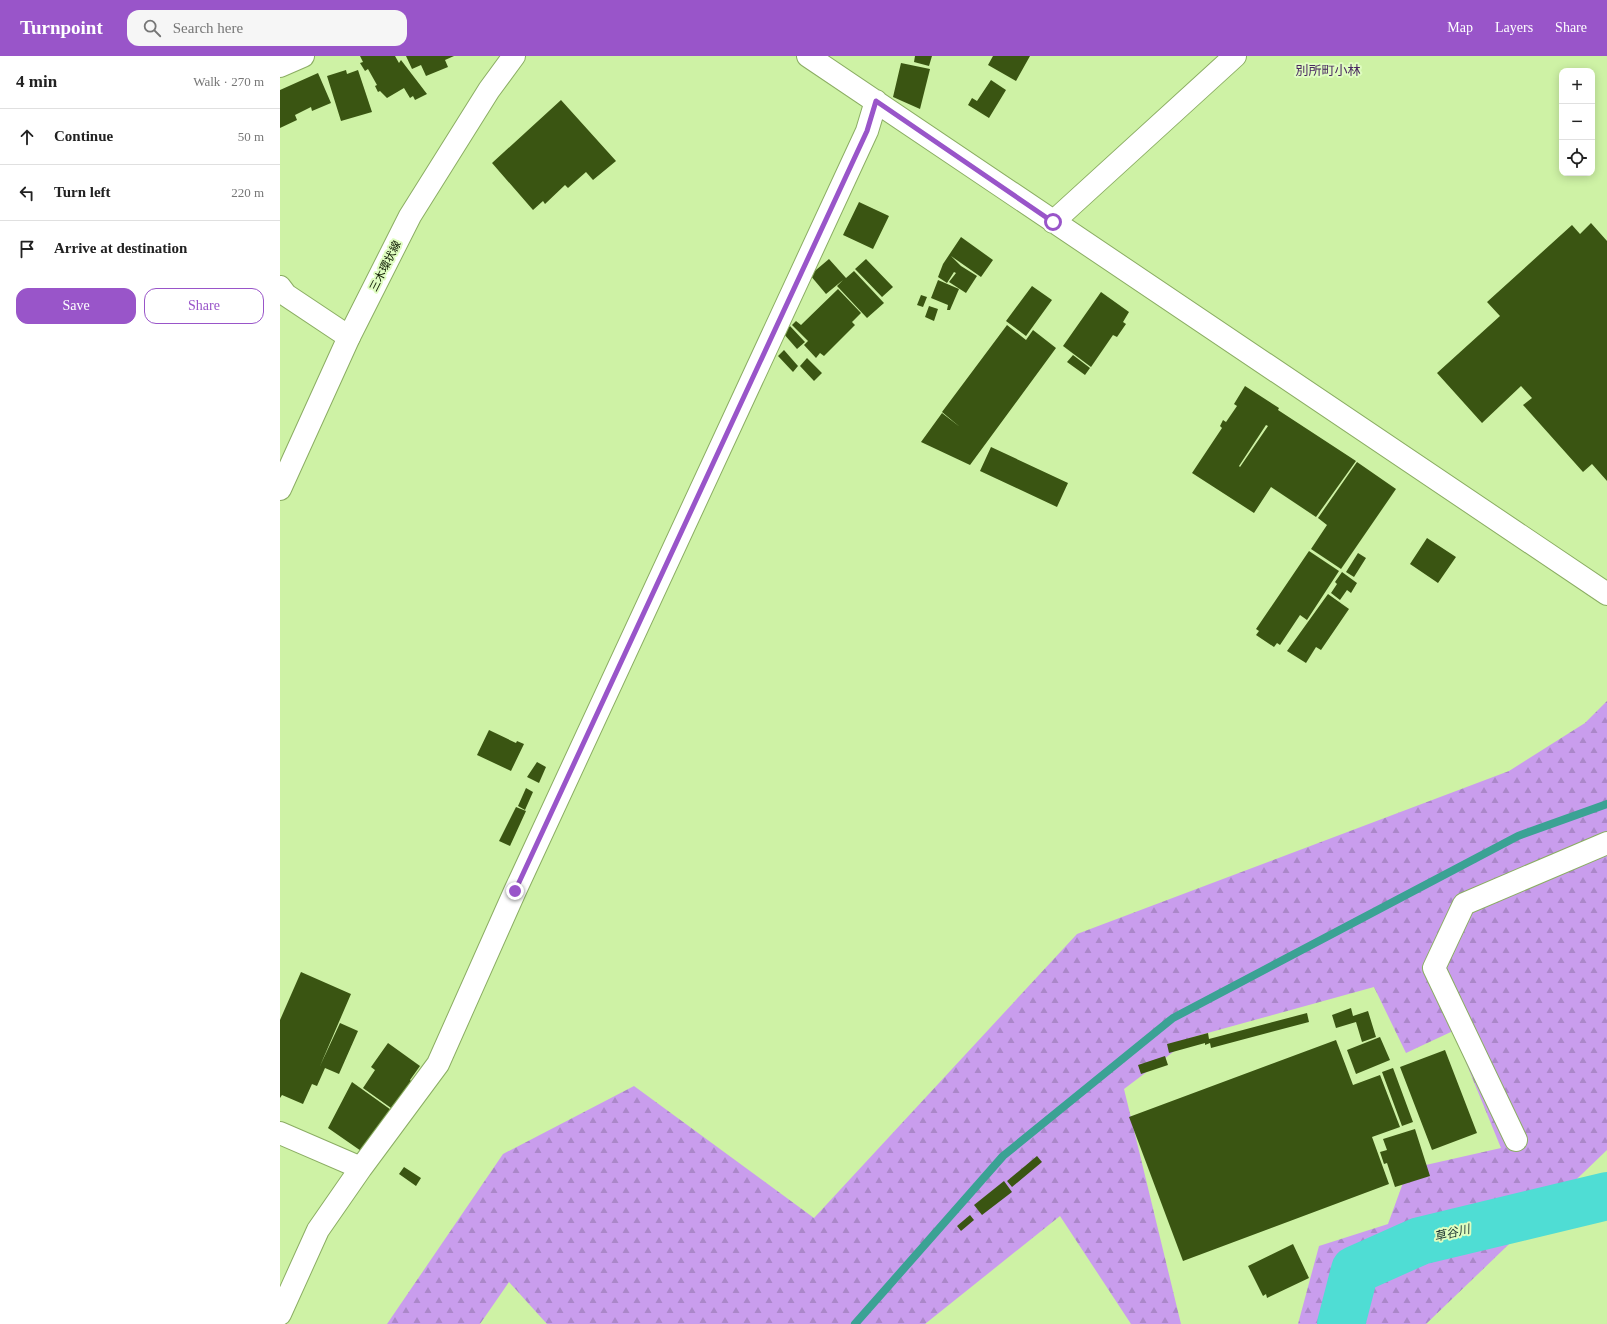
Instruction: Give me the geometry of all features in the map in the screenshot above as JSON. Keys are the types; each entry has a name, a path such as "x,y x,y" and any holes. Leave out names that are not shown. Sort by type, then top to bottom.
{"street":[{"path":"280,66 303,56"},
{"name":"三木環状線","path":"280,489 349,337 410,216 489,90 514,56"},
{"path":"808,56 1607,594"},
{"path":"1053,222 1235,56"},
{"path":"280,1314 318,1230 361,1168 438,1064 518,884 867,131 876,101"},
{"path":"280,287 286,295 349,337"},
{"path":"1516,1140 1434,968 1464,904 1607,843"},
{"path":"280,1133 361,1168"}],"green space":[{"path":"1607,701 1607,1150 1426,1324 1298,1324 1319,1246 1388,1224 1408,1169 1501,1148 1453,1031 1406,1053 1374,987 1193,1037 1124,1089 1181,1324 1131,1324 1060,1216 925,1324 547,1324 509,1282 480,1324 387,1324 503,1154 634,1086 814,1218 1077,934 1509,771 1585,723"}],"building":[{"path":"360,56 395,56 399,63 401,60 427,94 415,100 413,96 410,98 404,88 387,98 380,91 378,92 375,86 377,85 368,69 365,71 360,63 363,62"},
{"path":"406,56 454,56 445,60 448,67 426,76 421,65 412,69"},
{"path":"915,56 932,56 929,66 914,62"},
{"path":"993,56 1030,56 1016,81 988,65"},
{"path":"901,63 930,69 920,109 893,97"},
{"path":"346,70 347,74 358,70 372,112 341,121 327,76"},
{"path":"318,73 331,103 312,111 311,107 295,115 297,120 280,128 280,90"},
{"path":"991,80 1006,90 989,118 968,105 972,98 977,101"},
{"path":"561,100 616,161 593,180 586,172 568,188 565,185 545,204 543,201 533,210 492,163"},
{"path":"859,202 889,216 873,249 843,235"},
{"path":"1591,223 1607,241 1607,481 1592,464 1583,472 1523,405 1532,398 1521,386 1482,423 1437,373 1500,316 1487,302 1572,225 1580,234"},
{"path":"961,237 993,260 981,277 951,256 961,266 977,276 966,293 949,282 956,273 954,272 947,283 938,277 943,264"},
{"path":"829,259 846,278 854,271 884,303 867,318 837,286 843,280 826,294 810,275"},
{"path":"866,259 893,287 882,297 855,269"},
{"path":"938,280 959,289 950,310 947,310 948,305 931,298"},
{"path":"1032,286 1052,300 1026,336 1006,321"},
{"path":"838,289 861,313 852,322 855,325 824,356 820,353 816,358 804,345 808,341 792,325 796,321 801,325"},
{"path":"1101,292 1129,312 1123,322 1126,324 1117,337 1113,335 1091,367 1063,346"},
{"path":"921,295 927,297 923,307 917,305"},
{"path":"929,306 938,309 934,321 925,317"},
{"path":"1007,325 1026,340 1033,330 1056,348 970,465 921,442 942,413 960,427 942,412"},
{"path":"790,326 805,342 797,349 783,333"},
{"path":"784,350 798,366 793,372 778,356"},
{"path":"1073,355 1090,368 1085,375 1067,362"},
{"path":"807,358 822,373 814,381 800,366"},
{"path":"1245,386 1279,408 1278,410 1356,461 1316,517 1271,487 1254,513 1192,473 1222,428 1220,426 1223,420 1226,422 1237,406 1234,404","holes":["1266,425 1268,426 1240,467 1239,466"]},
{"path":"991,447 1068,483 1057,507 980,471"},
{"path":"1357,462 1396,489 1341,569 1311,549 1327,525 1318,518"},
{"path":"1427,538 1456,557 1438,583 1410,564"},
{"path":"1309,551 1339,571 1307,620 1300,615 1280,645 1277,643 1274,647 1256,635 1259,631 1256,629"},
{"path":"1358,553 1366,558 1354,577 1346,572"},
{"path":"1342,572 1357,583 1351,593 1347,590 1340,600 1331,593 1337,584 1335,582"},
{"path":"1328,594 1349,609 1321,650 1316,647 1306,663 1287,651"},
{"path":"489,730 516,743 517,741 524,744 511,771 477,755"},
{"path":"537,762 546,767 539,783 527,777"},
{"path":"526,788 533,792 525,810 518,806"},
{"path":"516,807 526,811 510,846 499,841"},
{"path":"301,972 351,994 320,1066 340,1023 358,1031 339,1074 325,1068 317,1086 312,1084 303,1104 282,1095 280,1098 280,1020"},
{"path":"1351,1008 1353,1016 1368,1011 1376,1037 1362,1042 1356,1022 1336,1028 1332,1015"},
{"path":"1307,1013 1309,1022 1211,1048 1210,1043 1205,1045 1205,1043 1169,1053 1167,1044 1208,1033 1209,1039"},
{"path":"1380,1037 1390,1060 1356,1074 1347,1050"},
{"path":"1336,1040 1353,1085 1380,1075 1400,1127 1372,1137 1389,1184 1183,1261 1129,1117"},
{"path":"388,1043 420,1066 410,1080 412,1082 391,1108 363,1088 375,1070 371,1067"},
{"path":"1445,1050 1477,1133 1432,1150 1400,1067"},
{"path":"1165,1056 1168,1065 1141,1074 1138,1065"},
{"path":"1393,1068 1413,1122 1402,1126 1382,1072"},
{"path":"352,1082 394,1112 364,1153 328,1128"},
{"path":"1415,1129 1430,1176 1395,1187 1387,1163 1384,1164 1380,1152 1387,1150 1383,1139"},
{"path":"1037,1156 1042,1162 1012,1187 1007,1181"},
{"path":"404,1167 421,1178 416,1186 399,1174"},
{"path":"1004,1181 1012,1192 982,1215 974,1205"},
{"path":"970,1215 974,1220 961,1231 957,1226"},
{"path":"1293,1244 1309,1278 1267,1298 1266,1294 1263,1296 1248,1266"}],"waterway":[{"path":"855,1324 1003,1156 1173,1018 1518,836 1607,804"},
{"name":"草谷川","path":"1341,1324 1355,1270 1420,1241 1607,1196"}],"district":[{"name":"別所町小林","path":"1328,70"}],"route":[{"path":"515,891 867,131 876,101 1053,222"}]}
